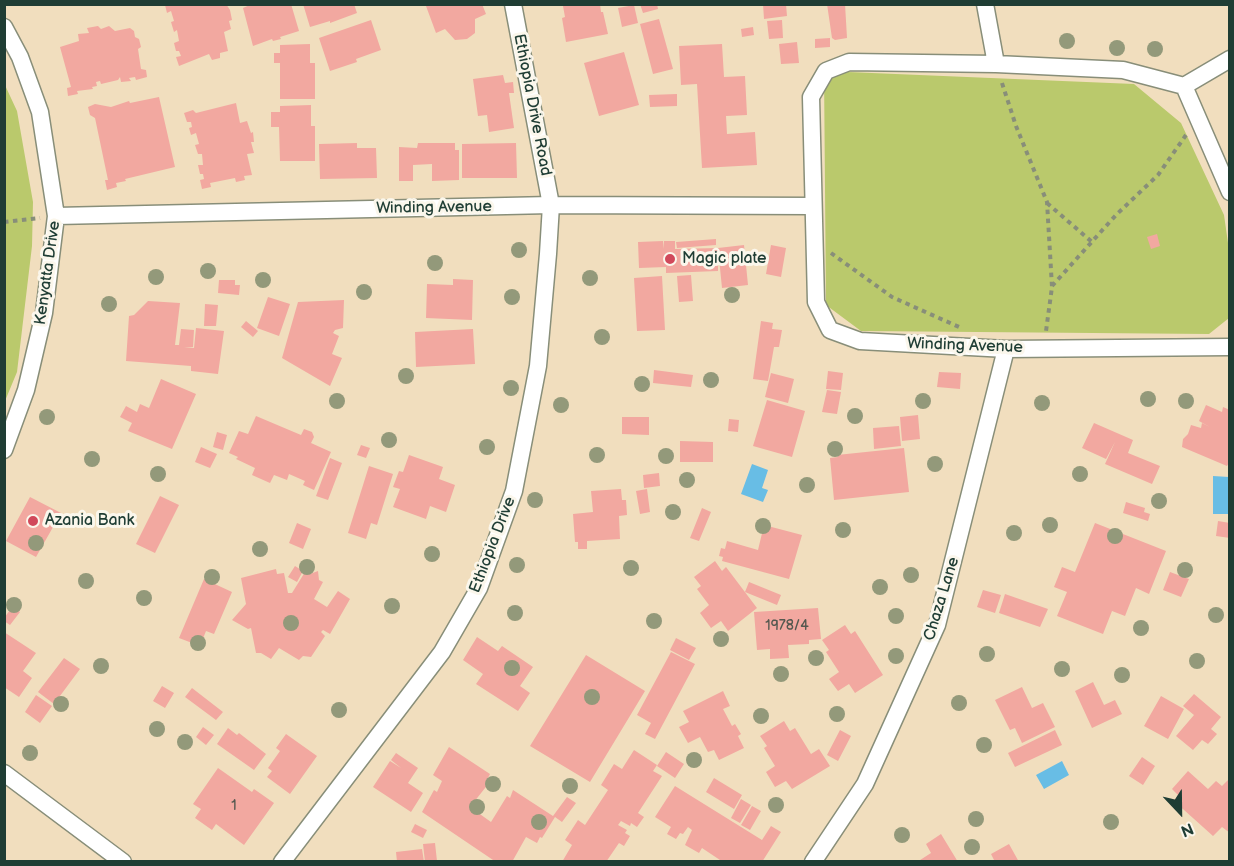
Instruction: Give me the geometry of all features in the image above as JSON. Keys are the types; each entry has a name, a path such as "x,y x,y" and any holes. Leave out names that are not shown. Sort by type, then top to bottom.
{"street":[{"name":"Ethiopia Drive Road","path":"513,4 551,205"},
{"path":"985,4 996,64"},
{"name":"Kenyatta Drive","path":"4,27 20,57 40,112 56,216 44,313 26,390 4,450"},
{"path":"1230,59 1184,86 1230,192"},
{"name":"Winding Avenue","path":"1184,86 1123,70 996,64 849,62 826,71 811,97 816,302 830,330 860,341 1006,349 1230,347"},
{"name":"Winding Avenue","path":"56,216 551,205 812,207"},
{"name":"Ethiopia Drive","path":"282,861 442,652 479,588 514,491 538,366 551,205"},
{"name":"Chaza Lane","path":"813,861 865,784 938,625 1006,349"},
{"path":"4,773 123,861"}],"path":[{"path":"996,64 1016,126 1047,202 1052,287 1044,349"},
{"path":"1052,287 1092,242 1158,175 1197,118"},
{"path":"1047,202 1092,242"},
{"path":"4,222 56,216"},
{"path":"814,240 892,297 965,330"}],"green space":[{"path":"824,71 1134,84 1181,123 1224,215 1230,257 1229,318 1209,334 861,331 826,305"},
{"path":"4,83 17,111 33,202 32,246 17,372 5,401"}],"water":[{"path":"752,464 768,470 762,488 768,490 763,502 741,494"},
{"path":"1213,476 1229,477 1229,514 1213,514"},
{"path":"1062,761 1069,775 1044,789 1036,775"}],"building":[{"path":"226,4 232,20 229,21 231,29 224,32 228,51 220,53 220,58 212,60 209,54 179,66 176,57 181,56 179,51 176,51 174,43 179,41 177,30 174,32 171,11 167,13 165,5"},
{"path":"252,4 291,4 299,31 280,37 281,39 273,41 272,39 253,46 243,8"},
{"path":"303,4 354,4 357,13 330,23 330,21 310,27"},
{"path":"482,4 486,14 475,19 475,33 467,39 455,40 445,29 436,33 426,6"},
{"path":"600,4 608,34 566,42 562,18 565,17 563,6"},
{"path":"640,4 657,4 658,9 643,13"},
{"path":"763,4 786,4 787,16 764,19"},
{"path":"827,4 845,4 847,38 835,40 832,38"},
{"path":"634,5 638,23 622,27 618,8"},
{"path":"659,19 673,69 653,74 640,24"},
{"path":"371,20 381,50 356,59 357,62 330,71 319,38"},
{"path":"782,20 783,38 769,39 767,21"},
{"path":"98,26 101,29 109,26 115,31 130,28 134,31 141,47 138,49 141,69 146,70 147,77 136,80 135,77 129,78 131,81 121,82 120,77 118,80 101,84 100,81 96,82 97,86 92,87 93,89 77,91 78,94 68,96 67,88 71,87 60,47 79,41 78,34 89,33 87,28"},
{"path":"753,27 754,35 742,37 741,29"},
{"path":"830,38 830,47 815,48 815,39"},
{"path":"797,42 799,63 781,64 779,44"},
{"path":"310,44 310,63 315,63 315,99 280,99 280,63 274,63 274,53 280,53 280,45"},
{"path":"722,44 724,77 745,76 747,115 726,116 727,134 755,132 757,165 702,168 697,84 681,85 679,46"},
{"path":"624,52 639,105 599,116 584,63"},
{"path":"503,75 505,83 513,82 514,93 509,93 514,128 489,132 487,115 478,116 473,79"},
{"path":"677,94 677,106 650,107 649,95"},
{"path":"159,97 175,167 125,179 126,181 116,183 117,187 107,190 105,180 108,180 95,118 90,115 88,107 95,104 111,107 129,101 130,103"},
{"path":"236,103 240,123 247,121 251,133 253,132 254,142 251,142 254,153 247,154 252,175 244,176 245,180 236,182 235,178 210,183 211,187 202,189 200,180 204,179 198,165 203,165 202,154 198,154 195,145 199,144 196,133 191,135 189,128 192,127 191,122 187,122 184,113 193,110 196,113"},
{"path":"311,105 311,126 315,126 315,161 280,161 279,127 271,127 271,112 280,112 280,106"},
{"path":"357,143 357,148 376,148 377,178 320,179 319,144"},
{"path":"418,143 455,143 455,150 459,150 459,180 432,181 432,164 413,165 413,181 399,181 399,147 417,148"},
{"path":"516,143 517,178 462,178 462,144"},
{"path":"1157,234 1160,246 1151,249 1147,237"},
{"path":"716,239 716,245 677,248 676,242"},
{"path":"663,241 663,249 664,241 675,241 675,249 718,248 718,271 666,273 666,267 639,268 638,242"},
{"path":"744,245 748,285 722,288 718,248"},
{"path":"771,245 786,248 781,277 766,274"},
{"path":"691,275 693,301 679,302 677,276"},
{"path":"662,276 665,330 637,331 634,278"},
{"path":"453,279 473,280 472,320 426,318 427,284 453,285"},
{"path":"219,280 235,280 235,285 240,285 239,295 218,293"},
{"path":"268,297 290,304 279,336 257,328"},
{"path":"344,300 343,328 333,333 339,336 332,354 342,358 330,386 282,358 298,302"},
{"path":"148,301 180,303 175,345 179,345 181,329 194,330 193,347 184,347 194,348 196,328 224,331 218,374 191,371 191,366 126,361 129,316 134,315"},
{"path":"205,304 218,305 216,326 204,326"},
{"path":"246,321 258,331 253,337 241,327"},
{"path":"761,321 773,323 772,329 782,330 779,347 774,347 768,381 753,379"},
{"path":"473,329 475,364 416,367 415,332"},
{"path":"654,370 693,375 691,387 653,383"},
{"path":"828,371 843,373 841,390 826,389"},
{"path":"939,372 961,373 960,389 937,387"},
{"path":"771,373 794,379 788,403 765,397"},
{"path":"161,379 196,394 172,449 128,431 132,423 120,417 126,406 137,412 140,404 149,408"},
{"path":"827,390 841,392 837,414 822,412"},
{"path":"767,400 805,411 792,457 753,446"},
{"path":"1206,405 1222,412 1223,407 1230,410 1230,461 1227,466 1182,447 1183,439 1188,434 1191,425 1201,428 1202,423 1210,427 1199,421"},
{"path":"918,415 920,439 902,441 900,417"},
{"path":"256,416 301,435 304,429 312,432 314,437 311,443 331,452 314,490 303,485 305,481 289,474 287,480 274,475 270,483 252,475 255,468 229,453 239,431 248,434"},
{"path":"622,417 649,417 649,435 622,434"},
{"path":"729,419 739,420 738,432 728,431"},
{"path":"1094,423 1133,440 1128,453 1160,466 1152,484 1105,464 1115,442 1106,459 1082,448"},
{"path":"899,426 901,446 874,449 873,428"},
{"path":"217,432 227,435 223,450 213,447"},
{"path":"680,441 713,442 713,462 680,462"},
{"path":"361,445 370,448 366,458 357,455"},
{"path":"201,447 217,454 210,468 195,462"},
{"path":"904,448 909,492 834,500 830,458 838,457 837,455"},
{"path":"409,455 443,467 439,479 455,485 446,512 430,506 426,519 393,507 400,489 393,487 399,471 403,472"},
{"path":"330,458 342,463 328,500 316,496"},
{"path":"369,466 393,474 377,525 371,523 366,539 348,533"},
{"path":"659,473 660,486 644,488 643,475"},
{"path":"621,489 622,500 626,500 627,515 619,516 620,539 587,541 587,549 578,549 578,542 575,542 573,514 593,512 591,491"},
{"path":"647,489 650,512 640,514 636,491"},
{"path":"160,496 179,505 155,553 136,544"},
{"path":"30,497 61,513 36,557 6,541"},
{"path":"1126,502 1145,508 1144,512 1150,514 1148,521 1123,513"},
{"path":"702,508 711,512 699,541 690,538"},
{"path":"1218,521 1230,523 1230,538 1216,536"},
{"path":"297,523 311,529 303,549 289,543"},
{"path":"1095,523 1166,551 1149,594 1136,588 1125,616 1112,611 1103,634 1057,616 1067,592 1054,587 1062,567 1075,572"},
{"path":"764,525 802,535 789,579 722,561 723,557 719,556 721,548 725,549 727,541 758,550"},
{"path":"715,561 722,571 726,567 757,608 728,631 721,621 711,628 700,613 709,605 697,589 701,586 694,577"},
{"path":"295,566 303,571 297,582 288,577"},
{"path":"276,569 277,574 284,573 288,593 292,593 305,572 310,574 318,571 319,580 323,582 314,599 327,607 338,591 350,599 330,634 323,630 321,632 325,636 311,657 303,656 299,660 279,648 271,659 261,653 256,653 251,628 248,629 232,620 246,604 241,578"},
{"path":"1170,572 1189,579 1181,597 1163,590"},
{"path":"204,579 232,592 214,634 206,631 200,646 179,638"},
{"path":"749,582 781,595 777,605 745,592"},
{"path":"983,590 1001,595 995,613 977,607"},
{"path":"1005,594 1048,609 1040,627 999,613"},
{"path":"13,606 20,612 10,625 4,621 4,618"},
{"path":"818,608 821,639 809,640 809,644 788,645 789,658 770,659 770,649 757,650 754,612"},
{"path":"845,625 851,634 855,631 883,675 855,693 849,684 838,691 829,679 839,672 826,652 829,650 822,640"},
{"path":"4,632 36,653 23,671 32,678 19,697 4,687"},
{"path":"477,637 498,651 502,646 533,667 520,686 530,693 518,711 476,684 483,674 463,660"},
{"path":"676,638 696,648 689,660 670,650"},
{"path":"671,652 695,664 655,739 645,734 651,723 637,715"},
{"path":"586,655 645,691 590,782 530,746"},
{"path":"64,658 80,669 54,704 38,692"},
{"path":"1093,682 1104,705 1115,700 1122,714 1092,728 1075,691"},
{"path":"162,686 174,693 165,708 153,701"},
{"path":"1022,687 1032,708 1043,703 1055,727 1022,743 1015,728 1010,730 995,700"},
{"path":"192,688 223,712 216,720 185,697"},
{"path":"723,691 730,706 723,709 732,726 735,724 741,734 738,736 744,748 719,760 714,750 708,752 700,737 688,743 679,727 689,722 683,711"},
{"path":"1194,694 1221,717 1211,729 1217,734 1208,744 1202,740 1193,750 1176,736 1194,715 1183,706"},
{"path":"36,695 52,706 40,723 25,712"},
{"path":"1161,696 1184,709 1168,739 1144,726"},
{"path":"784,721 790,731 795,728 811,754 819,749 830,766 792,789 786,781 775,787 766,772 775,766 760,736"},
{"path":"203,727 214,735 206,745 196,737"},
{"path":"228,728 237,735 239,733 266,754 254,770 217,744"},
{"path":"840,730 851,736 838,761 827,755"},
{"path":"1055,730 1062,745 1015,767 1008,753"},
{"path":"286,734 317,756 290,794 267,777 272,771 268,768 280,751 276,748"},
{"path":"449,747 490,774 486,782 489,783 470,807 491,822 507,796 510,798 513,790 553,816 567,797 576,803 562,822 555,817 537,843 526,837 512,862 496,862 422,812 434,790 437,792 442,781 433,775"},
{"path":"634,750 657,765 653,771 662,776 638,813 644,817 637,827 621,821 618,825 627,830 625,833 630,836 624,846 619,843 606,862 562,862 572,845 565,840 578,820 585,825 608,790 601,785 614,764 622,769"},
{"path":"666,752 684,764 675,778 657,766"},
{"path":"396,753 418,768 408,783 423,793 411,812 373,787 390,761 401,768 391,760"},
{"path":"1142,757 1155,766 1143,785 1129,776"},
{"path":"218,768 252,792 254,789 274,803 244,845 216,824 212,830 195,818 201,809 193,804"},
{"path":"1188,771 1208,789 1216,781 1222,786 1230,778 1230,833 1222,827 1213,836 1174,801 1178,795 1172,789"},
{"path":"714,778 742,795 734,809 706,792"},
{"path":"675,786 762,840 771,826 781,832 762,862 723,862 702,848 699,853 685,845 692,830 688,827 676,839 667,834 671,827 655,817"},
{"path":"741,799 751,805 740,823 731,818"},
{"path":"752,806 761,811 750,830 741,825"},
{"path":"415,824 427,830 423,838 411,832"},
{"path":"941,834 958,862 917,862 931,853 926,844"},
{"path":"435,843 437,861 425,862 423,844"},
{"path":"1009,844 1019,862 995,862 991,854"},
{"path":"422,849 424,862 397,862 396,852"}],"place":[{"name":"Magic plate","path":"670,259"},
{"name":"Azania Bank","path":"33,521"}]}
